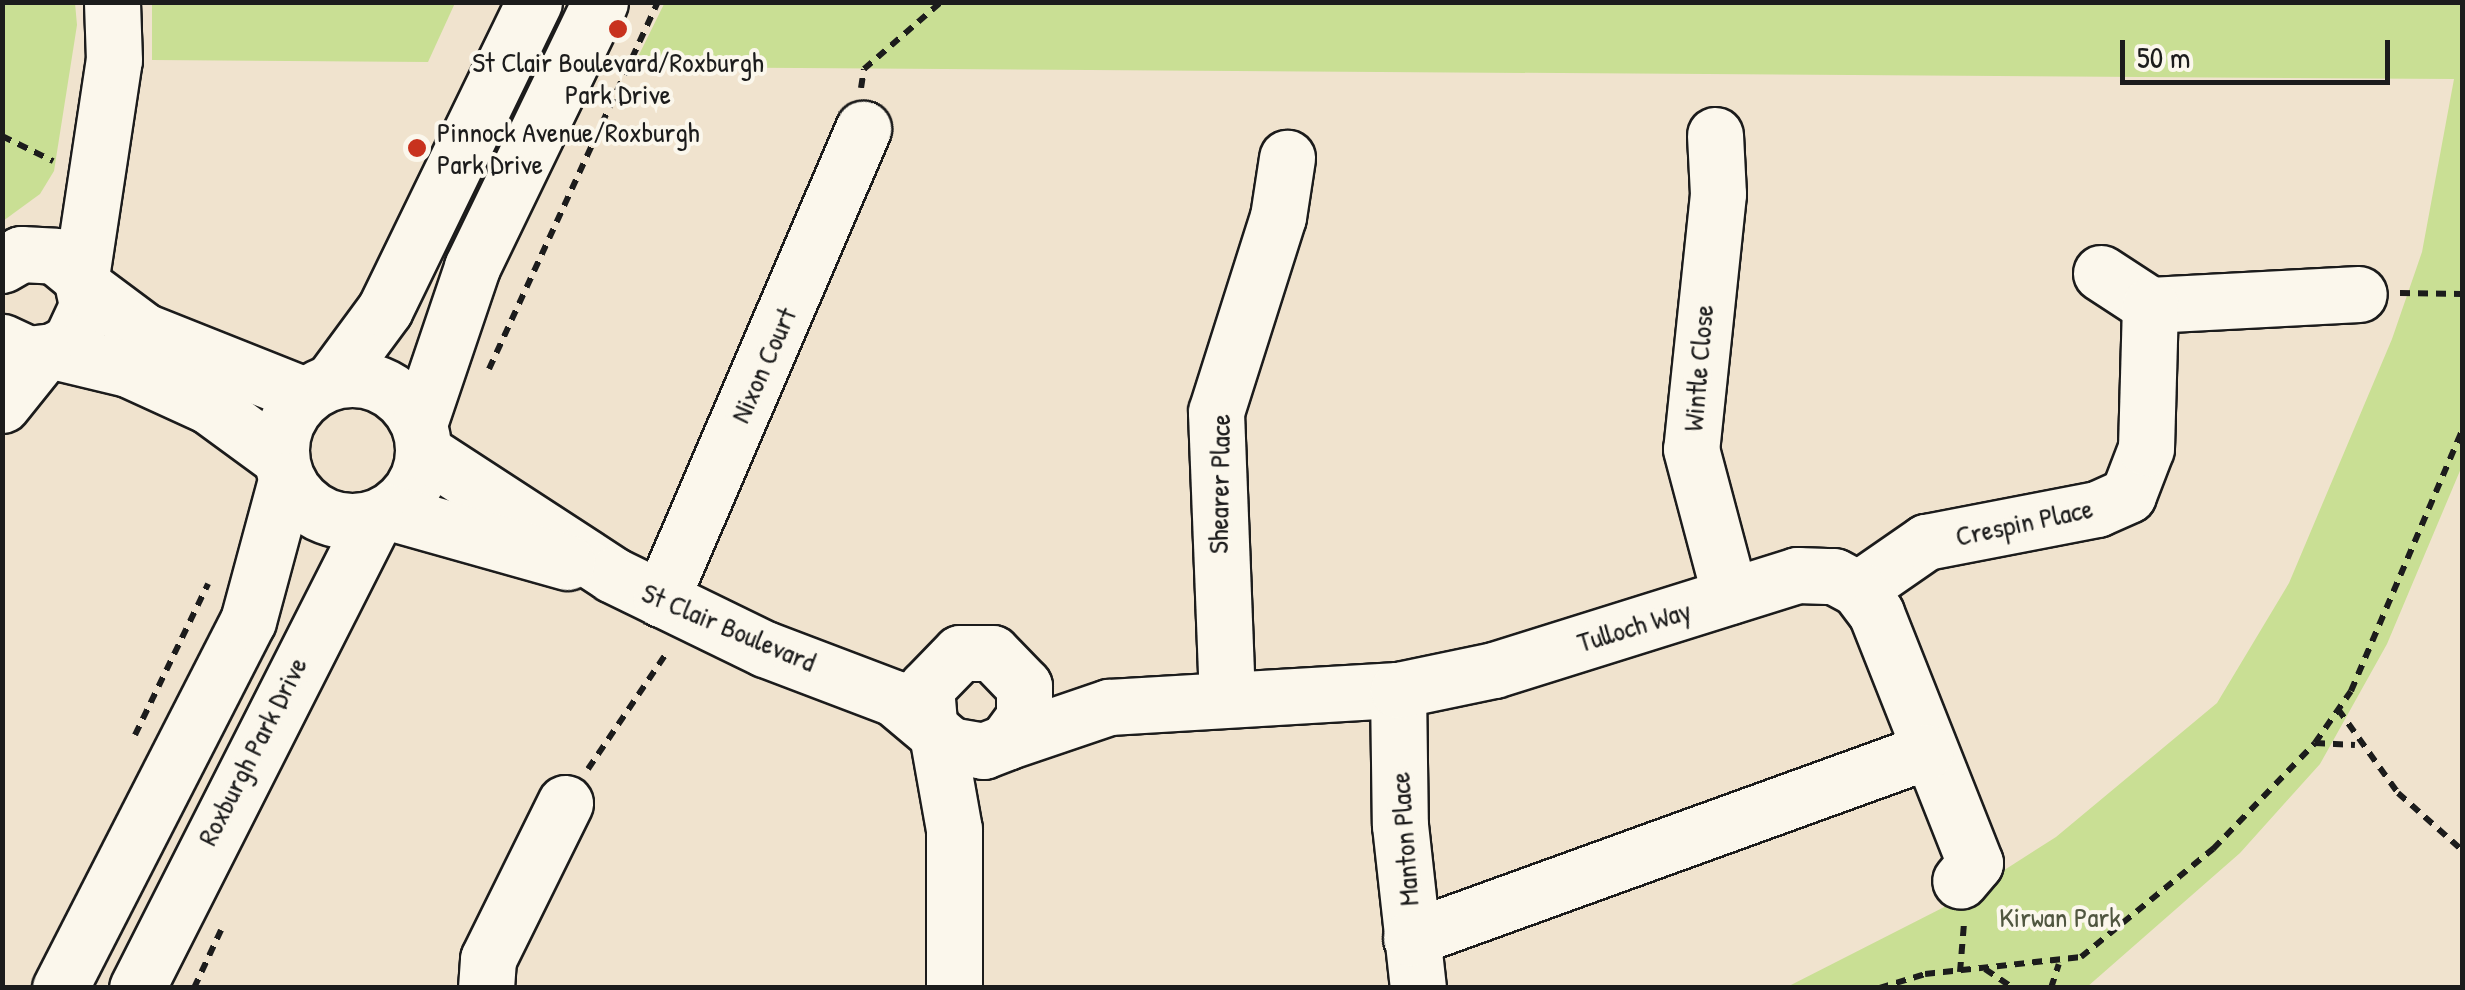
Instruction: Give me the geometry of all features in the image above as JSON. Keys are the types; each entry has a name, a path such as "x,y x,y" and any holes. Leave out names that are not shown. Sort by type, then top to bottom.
{"street":[{"path":"2,405 33,349 82,326 91,169 114,60 112,2"},
{"path":"60,988 148,804 248,621 283,469 285,424 385,310 534,2"},
{"path":"33,349 128,369 209,406 283,469 314,512 354,522 382,515 407,496 472,267 600,2"},
{"name":"Nixon Court","path":"654,595 828,216 863,129"},
{"name":"Wintle Close","path":"1715,135 1718,194 1691,448 1730,596"},
{"name":"Shearer Place","path":"1227,699 1216,412 1263,264 1287,158"},
{"path":"12,259 64,218 91,169"},
{"path":"12,259 55,256 144,331 318,388 363,380 393,392 421,437"},
{"path":"2102,273 2150,305 2358,294"},
{"name":"Crespin Place","path":"1858,588 1926,542 2097,509 2128,495 2146,448 2150,305"},
{"name":"St Clair Boulevard","path":"421,437 654,595"},
{"name":"St Clair Boulevard","path":"382,515 654,595 846,676 933,728"},
{"name":"Roxburgh Park Drive","path":"136,988 382,515"},
{"name":"Tulloch Way","path":"1003,744 1109,706 1398,690 1494,670 1797,575 1834,576 1858,588"},
{"path":"1858,588 1876,614 1967,872"},
{"path":"954,829 1026,702 1018,673 992,653 946,660 926,688 954,829 954,988"},
{"name":"St Clair Boulevard","path":"846,676 946,660"},
{"name":"Tulloch Way","path":"1018,673 1109,706"},
{"name":"Manton Place","path":"1398,690 1415,963"},
{"path":"933,728 966,751 1003,744"},
{"path":"1415,963 1925,752"},
{"path":"486,988 488,959 565,802"}],"path":[{"path":"484,381 658,2"},
{"path":"863,129 864,69 941,2"},
{"path":"2,136 91,169"},
{"path":"2358,294 2373,304 2404,292 2462,294"},
{"path":"1879,988 1985,969 2060,964 2148,910 2315,743 2338,710 2462,431"},
{"path":"565,802 644,697 654,595"},
{"path":"2338,710 2356,744 2462,850"},
{"path":"2315,743 2356,744"},
{"path":"2051,988 2060,964"},
{"path":"1985,969 2013,988"}],"green space":[{"path":"3,2 75,3 77,25 54,171 40,194 3,221"},
{"path":"152,2 455,3 428,62 152,60"},
{"name":"Kirwan Park","path":"665,2 2462,3 2462,466 2387,644 2320,764 2240,853 2087,987 1787,987 1956,901 2056,837 2217,703 2289,583 2392,339 2422,252 2454,79 633,67"}],"place":[{"name":"St Clair Boulevard/Roxburgh Park Drive","path":"618,29"},
{"name":"Pinnock Avenue/Roxburgh Park Drive","path":"417,148"}]}
